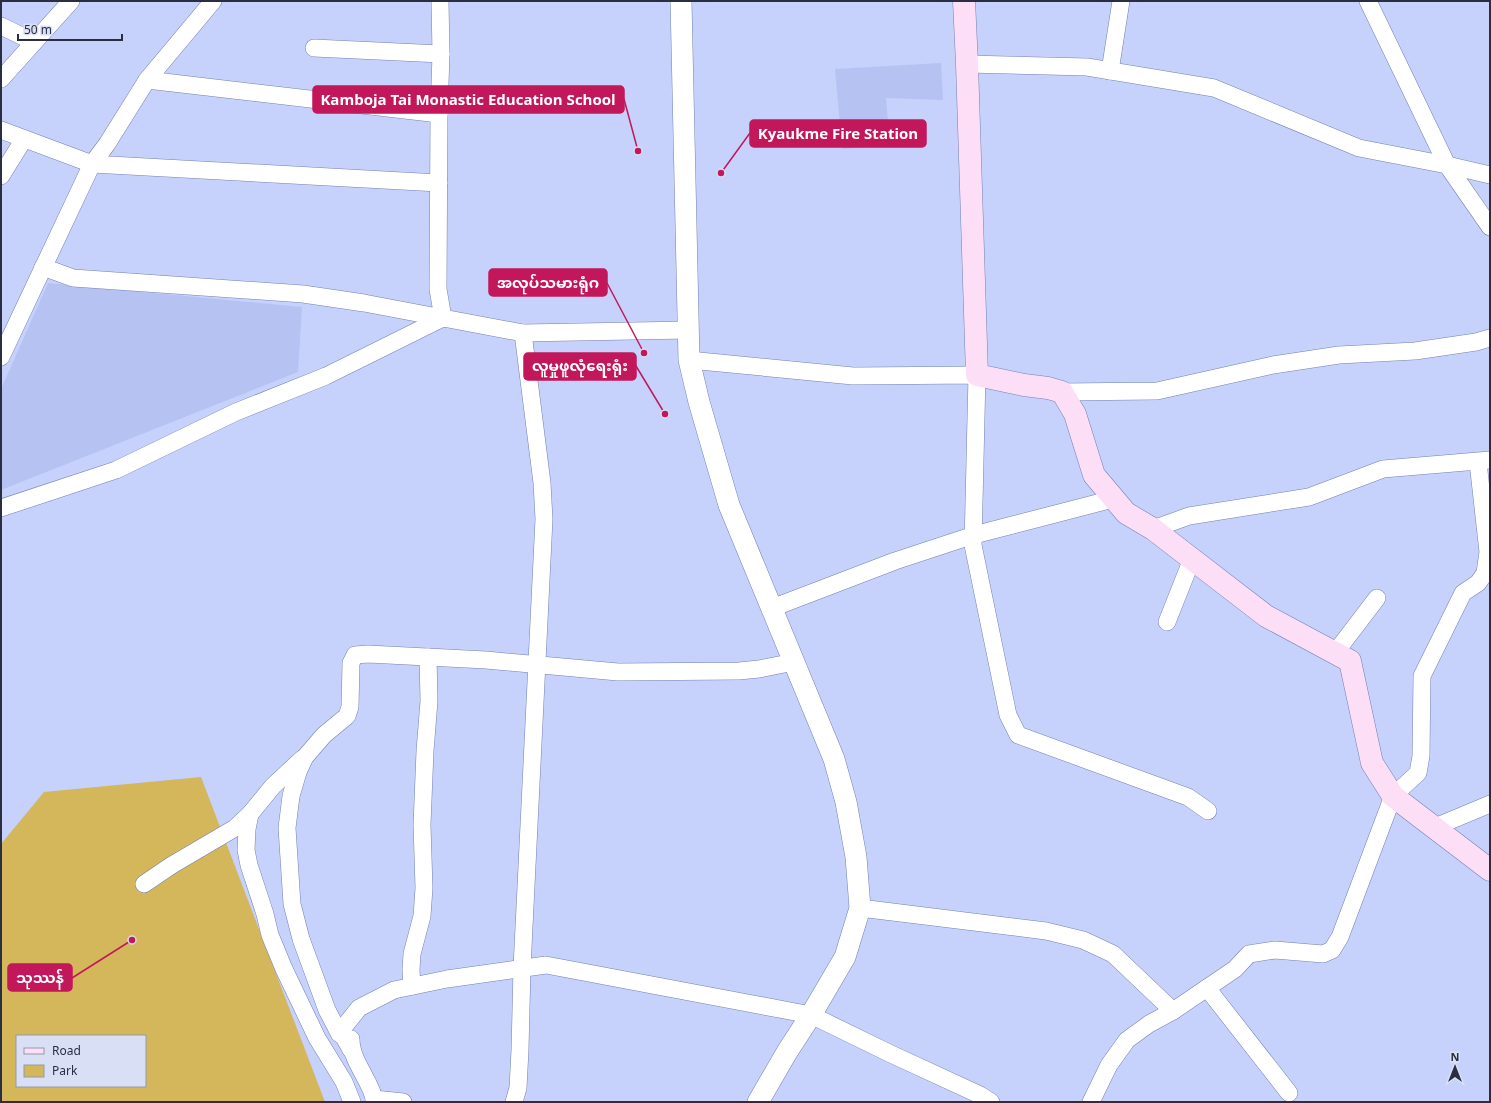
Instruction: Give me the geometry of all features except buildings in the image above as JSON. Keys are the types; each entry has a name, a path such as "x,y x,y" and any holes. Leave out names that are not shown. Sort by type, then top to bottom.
{"main road":[{"path":"964,1 977,375 1062,392 1075,414 1094,475 1126,513 1153,529 1266,616 1350,662 1372,763 1393,796 1490,870"}],"street":[{"path":"1,79 71,1"},
{"path":"1,357 92,164 107,144 147,80 213,1"},
{"path":"440,1 441,54 439,114 438,289 443,318"},
{"path":"681,1 689,360 699,402 729,505 834,760 846,802 856,857 860,908 845,957 758,1102"},
{"path":"1110,70 1121,1"},
{"path":"1368,1 1447,165 1490,227"},
{"path":"1,26 34,42"},
{"path":"314,48 441,54"},
{"path":"967,64 1087,67 1214,88 1359,148 1490,175"},
{"path":"147,80 439,114"},
{"path":"1,130 92,164 439,183"},
{"path":"1,176 24,139"},
{"path":"43,267 73,278 303,294 364,303 523,333 688,330"},
{"path":"1,508 116,470 236,412 326,376 443,318"},
{"path":"514,1102 518,1088 520,1050 522,968 544,519 542,483 523,333"},
{"path":"1062,392 1157,391 1273,365 1339,355 1415,351 1476,342 1490,338"},
{"path":"689,360 853,376 977,375 973,545 1008,715 1018,735 1188,797 1208,811"},
{"path":"1091,1102 1110,1065 1127,1040 1149,1024 1173,1011 1235,969 1249,954 1275,950 1323,954 1332,950 1340,937 1393,796 1418,773 1421,756 1422,676 1463,593 1484,583 1488,552 1484,461 1383,469 1309,497 1189,516 1153,529"},
{"path":"772,608 895,561 974,535 1113,499"},
{"path":"1168,622 1192,559"},
{"path":"1335,653 1377,598"},
{"path":"144,884 172,865 235,828 250,814 273,786 305,757 324,735 347,716 350,707 351,663 355,656 368,654 486,660 537,666 618,672 739,671 759,669 794,662"},
{"path":"412,986 412,954 422,916 424,888 422,825 429,701 428,657"},
{"path":"305,757 298,772 291,796 287,828 292,904 301,939 327,1010 339,1033 344,1037 351,1050 374,1101 403,1102"},
{"path":"1435,827 1490,804"},
{"path":"250,814 247,829 246,850 270,935 284,969 317,1038 344,1082 352,1102"},
{"path":"860,908 1046,931 1083,940 1113,954 1173,1011"},
{"path":"339,1033 359,1008 394,990 446,979 546,965 811,1015 980,1095 991,1102"},
{"path":"1207,988 1288,1093"},
{"path":"351,1050 351,1040 354,1028 363,1006"}],"shaded area":[{"path":"941,63 943,100 886,98 890,146 842,149 835,69"},
{"path":"48,283 302,307 298,372 1,490 1,389"}],"green space":[{"path":"201,777 325,1102 1,1102 1,844 44,792"}],"place":[{"name":"Kamboja Tai Monastic Education School","path":"638,151"},
{"name":"Kyaukme Fire Station","path":"721,173"},
{"name":"အလုပ်သမားရုံဂ","path":"644,353"},
{"name":"လူမှုဖူလုံရေးရုံး","path":"665,414"},
{"name":"သုဿန်","path":"132,940"}]}
